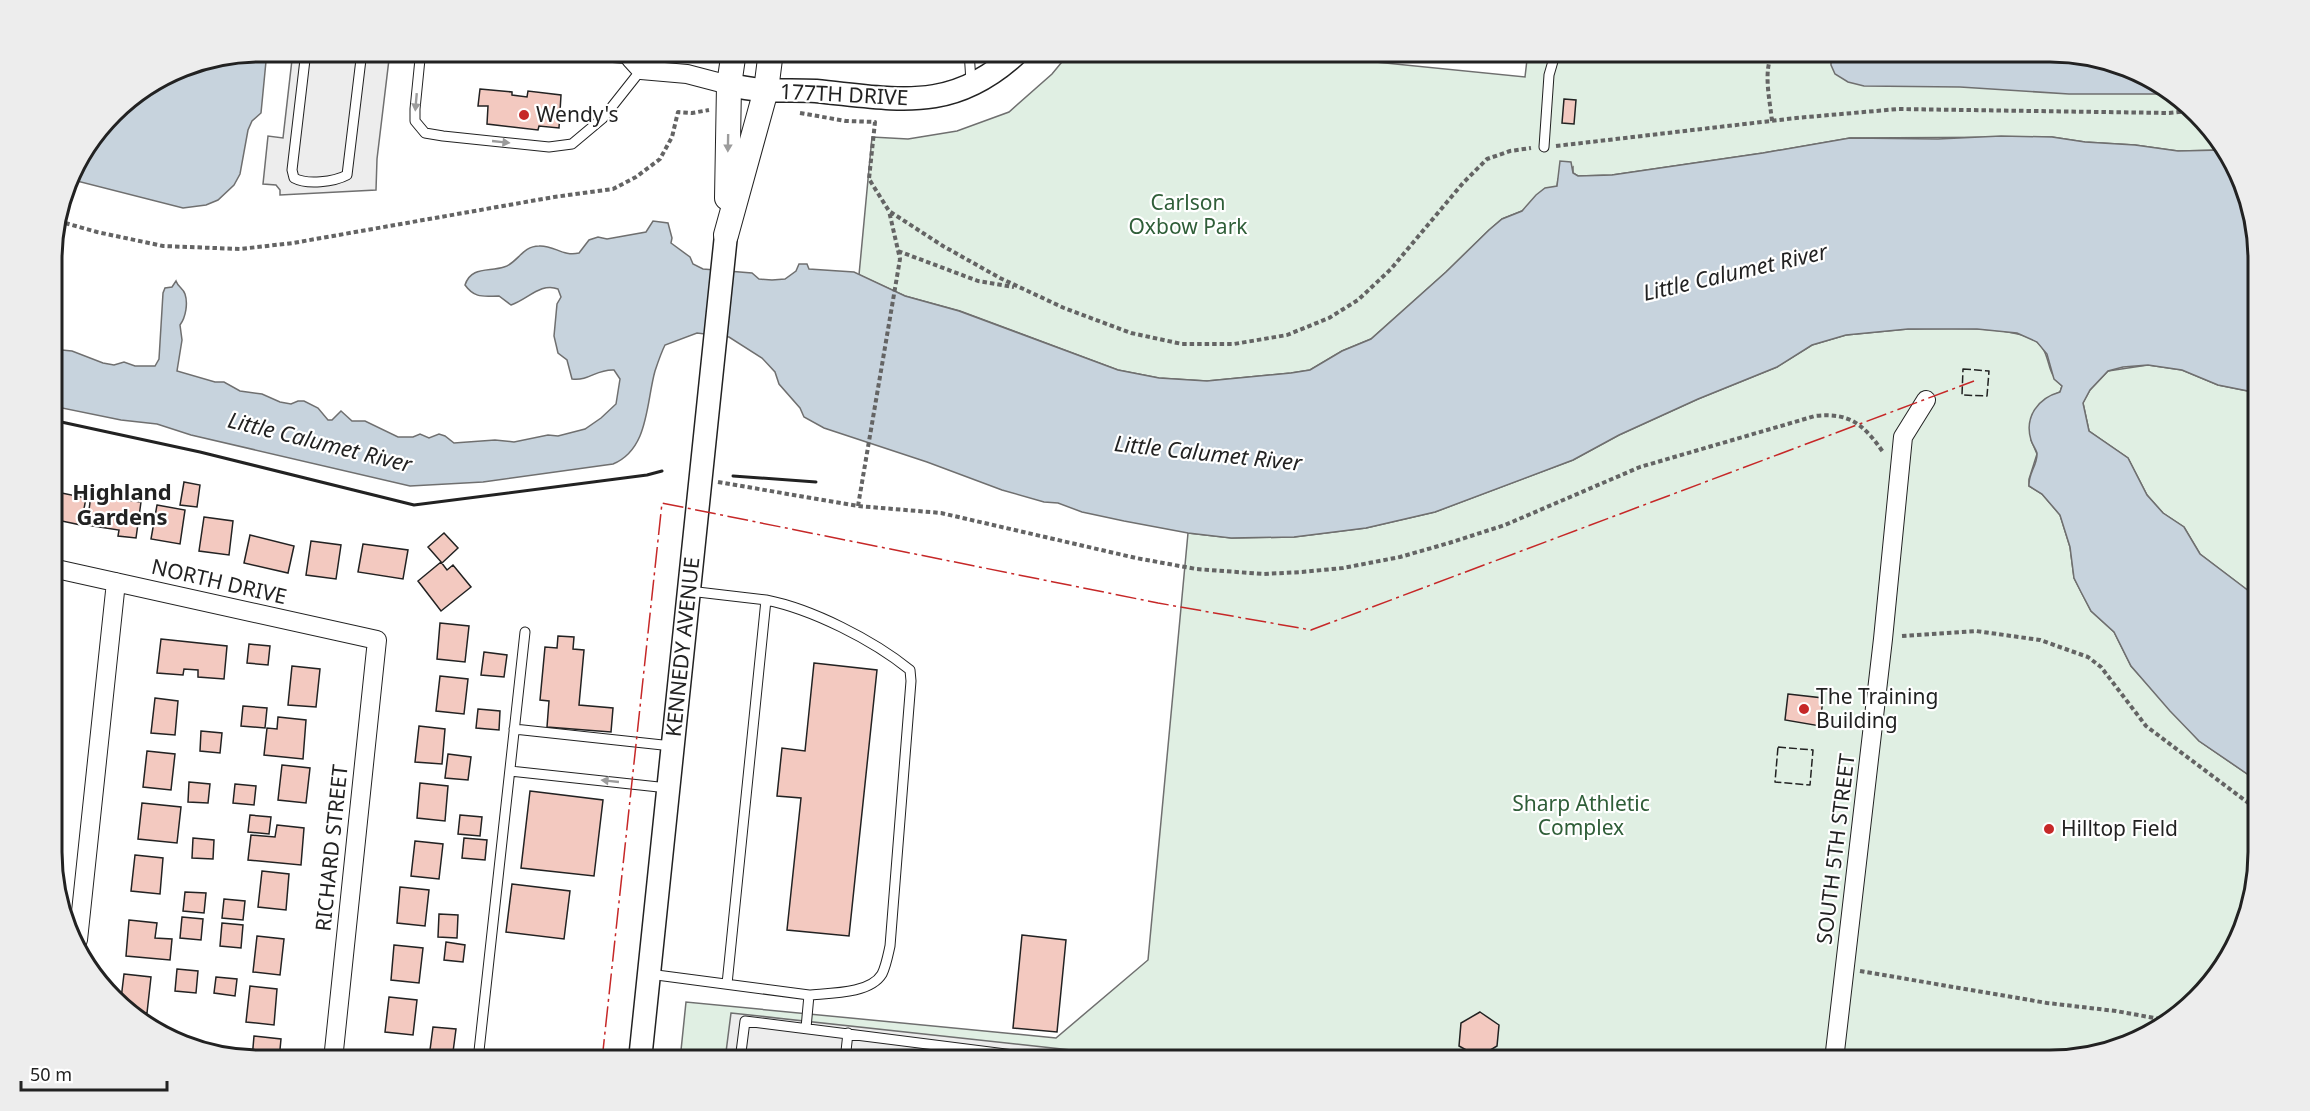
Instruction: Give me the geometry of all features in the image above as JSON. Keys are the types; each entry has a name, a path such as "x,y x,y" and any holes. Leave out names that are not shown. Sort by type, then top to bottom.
{"main road":[{"name":"KENNEDY AVENUE","path":"726,235 729,85 732,62"},
{"name":"KENNEDY AVENUE","path":"726,235 766,90 770,62"}],"street":[{"path":"642,62 729,85"},
{"name":"177TH DRIVE","path":"729,85 766,90 794,89 910,100 936,97 972,85 985,79 1006,62"},
{"name":"KENNEDY AVENUE","path":"641,1050 726,235"},
{"name":"SOUTH 5TH STREET","path":"1835,1049 1883,639 1903,437 1926,400"},
{"name":"NORTH DRIVE","path":"62,570 377,640"},
{"path":"79,932 116,582"},
{"name":"RICHARD STREET","path":"334,1050 377,640"}],"lane":[{"path":"305,62 291,170 294,178 300,182 339,180 347,176 361,62"},
{"path":"420,62 415,109 416,121 425,133 549,147 572,144 603,118 633,62"},
{"path":"970,62 972,85"},
{"path":"1544,147 1549,75 1553,62"},
{"path":"649,974 809,994 843,993 870,986 882,975 890,946 910,670 881,650 792,605 689,591"},
{"path":"727,984 765,600"},
{"path":"479,1050 525,632"},
{"path":"514,729 672,746"},
{"path":"510,771 668,788"},
{"path":"806,1028 809,994"},
{"path":"741,1050 745,1021 974,1050"},
{"path":"846,1050 848,1033"}],"path":[{"path":"1769,62 1768,82 1772,121"},
{"path":"889,211 943,246 1020,288 1064,308 1131,333 1182,344 1234,344 1287,335 1329,318 1358,300 1391,269 1463,183 1487,159 1510,151 1898,109 2182,112"},
{"path":"65,223 106,235 163,246 240,249 293,243 554,197 613,189 636,177 660,159 672,137 678,112 692,113"},
{"path":"793,113 833,117 846,121 875,122 869,179 889,211 900,259 858,506"},
{"path":"898,251 978,281 1020,288"},
{"path":"700,480 858,506 941,513 1167,564 1225,572 1264,574 1343,568 1400,557 1449,543 1504,525 1640,467 1815,416 1835,416 1858,423 1874,439 1899,475"},
{"path":"1883,639 1922,633 1976,631 2040,640 2088,657 2101,667 2146,726 2248,803"},
{"path":"1844,968 2047,1003 2157,1018"}],"green space":[{"name":"Carlson Oxbow Park","path":"1062,62 1375,62 1525,77 1527,62 2077,63 2114,72 2150,88 2191,119 2215,150 2178,151 2052,137 1850,138 1612,175 1578,176 1573,173 1573,167 1558,179 1557,186 1522,211 1502,219 1489,230 1371,339 1342,351 1310,370 1207,381 1159,378 1118,370 960,311 905,296 859,275 872,137 908,139 957,131 1009,112 1052,74"},
{"name":"Sharp Athletic Complex","path":"1956,328 2011,332 2026,336 2040,345 2045,352 2053,375 2062,386 2060,392 2047,398 2031,440 2037,454 2029,486 2042,494 2060,515 2070,547 2074,578 2091,611 2114,632 2131,666 2199,741 2248,774 2247,878 2242,903 2233,928 2208,972 2181,1000 2161,1016 2114,1039 2089,1046 2064,1049 681,1050 686,1002 1056,1038 1148,960 1188,533 1232,538 1294,537 1366,528 1435,512 1573,460 1619,435 1698,399 1777,367 1812,345 1846,335 1908,329"},
{"path":"2148,365 2182,370 2218,385 2248,391 2248,590 2200,554 2184,527 2163,513 2147,495 2128,458 2089,431 2083,403 2090,390 2108,371"}],"shaded area":[{"path":"292,62 389,62 377,159 376,190 280,195 280,190 276,185 263,184 268,136 283,138"},
{"path":"731,1013 1066,1050 726,1050"}],"water":[{"path":"266,62 261,113 252,121 248,130 240,174 234,185 218,200 206,205 183,208 78,181 95,149 119,119 149,95 196,72 233,63"},
{"path":"1831,62 2077,63 2114,72 2159,94 2069,94 1960,87 1864,86 1848,82 1835,74"},
{"name":"Little Calumet River","path":"2001,136 2052,137 2178,151 2215,150 2222,160 2242,208 2247,233 2248,391 2218,385 2182,370 2148,365 2108,371 2090,390 2083,403 2089,431 2128,458 2147,495 2163,513 2184,527 2200,554 2248,590 2248,774 2199,741 2170,711 2131,666 2114,632 2091,611 2074,578 2070,547 2060,515 2042,494 2029,486 2037,457 2029,432 2031,416 2039,404 2060,392 2062,386 2054,379 2047,354 2037,342 2017,333 1977,329 1908,329 1846,335 1812,345 1777,367 1698,399 1619,435 1573,460 1435,512 1366,528 1294,537 1231,538 1188,533 1082,512 1058,503 1044,502 1002,490 824,428 804,417 800,408 779,384 775,372 762,358 729,337 697,333 665,345 655,371 640,436 625,457 613,464 483,482 410,486 191,435 157,424 121,420 62,408 62,350 72,351 114,365 124,362 135,366 155,366 159,359 163,293 165,288 172,287 176,281 186,298 185,314 180,325 182,340 177,371 215,382 224,382 240,391 262,394 280,402 291,404 304,401 318,408 328,420 332,420 341,411 352,421 365,421 398,437 413,437 420,434 429,438 439,434 454,443 495,440 514,442 548,435 558,436 585,429 616,404 620,379 614,370 608,370 584,378 572,379 567,360 558,353 554,336 557,304 561,297 558,289 552,287 540,290 511,305 499,296 476,295 465,285 476,272 509,265 533,247 544,246 573,254 579,253 589,240 646,232 653,221 668,223 671,243 690,257 693,264 703,269 752,273 759,279 772,280 785,279 796,271 799,264 807,264 809,269 854,272 905,296 959,311 1118,370 1159,378 1207,381 1291,373 1310,370 1342,351 1371,339 1502,219 1522,211 1545,188 1557,186 1560,161 1571,162 1573,173 1578,176 1612,175 1850,138 1938,139"}],"building":[{"name":"Wendy's","path":"480,89 512,92 512,95 527,97 528,91 561,95 559,128 539,126 538,130 487,124 488,106 478,106"},
{"path":"1564,99 1576,100 1574,124 1562,123"},
{"path":"184,482 200,485 197,507 180,505"},
{"path":"62,493 86,498 81,525 62,521"},
{"path":"91,495 141,502 136,538 118,536 119,530 87,525"},
{"path":"157,505 185,510 180,544 151,539"},
{"path":"204,517 233,521 229,555 199,551"},
{"path":"444,533 458,548 442,563 428,547"},
{"path":"250,535 294,546 288,573 244,563"},
{"path":"311,541 341,545 336,579 306,575"},
{"path":"363,544 408,550 403,579 358,572"},
{"path":"441,562 447,570 453,565 471,587 441,611 418,581"},
{"path":"440,623 469,626 465,662 437,659"},
{"path":"558,636 574,637 573,649 584,650 579,705 613,708 611,732 547,727 549,701 540,700 545,647 557,648"},
{"path":"161,639 227,646 224,679 198,677 198,670 184,669 183,675 157,673"},
{"path":"249,644 270,646 268,665 247,663"},
{"path":"484,652 507,655 504,677 481,675"},
{"path":"814,663 877,670 849,936 787,930 801,798 777,796 782,748 805,751"},
{"path":"292,666 320,669 316,707 288,705"},
{"path":"440,676 468,679 464,714 436,711"},
{"name":"The Training Building","path":"1788,694 1823,698 1820,726 1785,720"},
{"path":"155,698 178,701 175,735 151,733"},
{"path":"243,706 267,708 265,728 241,726"},
{"path":"478,709 500,711 499,730 476,728"},
{"path":"278,717 306,720 303,759 264,755 267,728 277,729"},
{"path":"419,726 445,729 442,764 415,762"},
{"path":"201,731 222,733 220,753 200,751"},
{"path":"147,751 175,754 171,790 143,787"},
{"path":"448,754 471,757 468,780 445,778"},
{"path":"282,765 310,768 306,803 278,800"},
{"path":"189,782 210,784 208,803 188,802"},
{"path":"420,783 448,786 445,821 417,818"},
{"path":"235,784 256,786 254,805 233,803"},
{"path":"530,791 603,800 594,876 521,868"},
{"path":"142,803 181,807 177,843 138,839"},
{"path":"250,815 271,817 269,834 248,832"},
{"path":"460,815 482,817 480,836 458,834"},
{"path":"277,825 304,828 301,865 248,860 251,835 275,837"},
{"path":"193,838 214,840 213,859 192,858"},
{"path":"464,838 487,840 485,860 462,858"},
{"path":"415,841 443,844 439,879 411,876"},
{"path":"135,855 163,858 160,894 131,891"},
{"path":"262,871 289,874 286,910 258,907"},
{"path":"512,884 570,891 564,939 506,932"},
{"path":"400,887 429,890 425,926 397,923"},
{"path":"185,892 206,893 204,913 183,911"},
{"path":"224,899 245,901 243,920 222,918"},
{"path":"439,914 458,915 457,938 438,937"},
{"path":"182,917 203,919 201,940 180,938"},
{"path":"129,920 157,923 155,938 172,939 170,960 126,956"},
{"path":"222,923 243,925 241,948 220,946"},
{"path":"1022,935 1066,940 1057,1032 1013,1028"},
{"path":"257,936 284,939 280,975 253,972"},
{"path":"446,942 465,945 463,962 444,960"},
{"path":"394,945 423,948 419,983 391,980"},
{"path":"177,969 198,971 196,993 175,991"},
{"path":"124,974 151,977 147,1013 122,994"},
{"path":"216,977 237,979 235,996 214,993"},
{"path":"250,986 277,989 274,1025 246,1022"},
{"path":"389,997 417,1000 413,1035 385,1032"},
{"path":"1480,1012 1499,1025 1497,1046 1492,1049 1465,1049 1459,1046 1461,1023"},
{"path":"433,1027 456,1029 453,1050 430,1050"},
{"path":"254,1036 281,1039 280,1050 253,1050"}],"fence":[{"path":"1963,369 1989,371 1987,396 1962,395 1963,369"},
{"path":"1778,747 1813,750 1810,785 1775,782 1778,747"}],"wall":[{"path":"62,422 200,452 414,505 647,475 662,471"},
{"path":"733,476 816,482"}],"power":[{"path":"603,1050 662,503 1158,603 1311,630 1974,381"}],"place":[{"name":"Wendy's","path":"524,115"},
{"name":"The Training Building","path":"1804,709"},
{"name":"Hilltop Field","path":"2049,829"}],"district":[{"name":"Highland Gardens","path":"122,504"}]}
